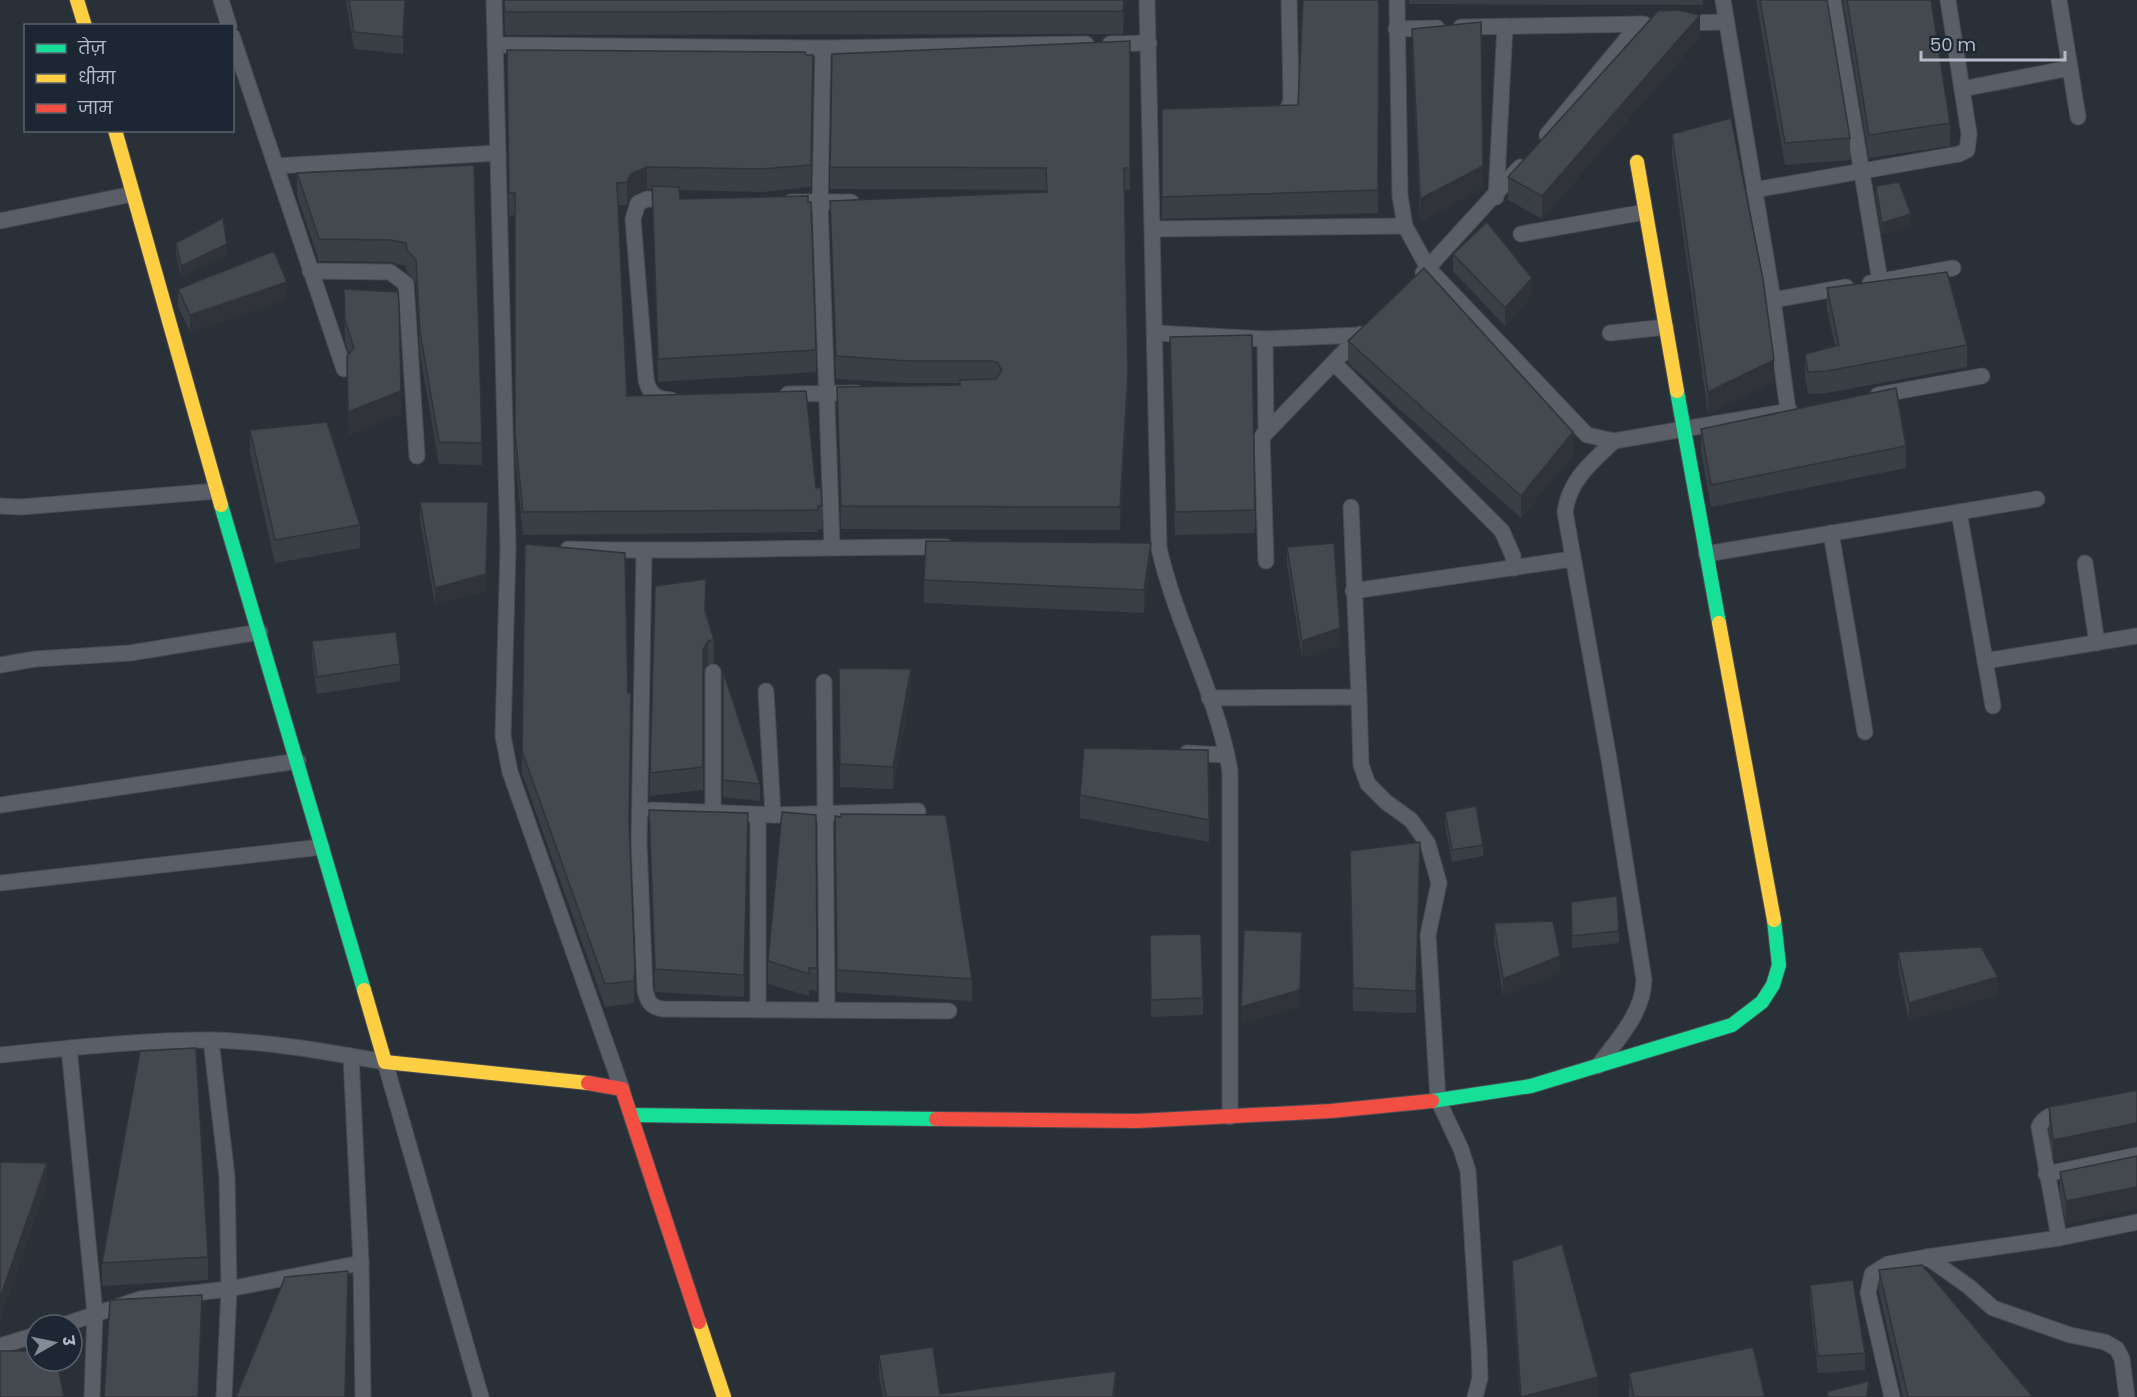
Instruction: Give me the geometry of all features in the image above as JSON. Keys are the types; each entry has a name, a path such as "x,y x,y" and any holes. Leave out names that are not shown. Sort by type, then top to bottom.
{"street":[{"path":"77,0 84,24"},
{"path":"220,0 228,24"},
{"path":"494,0 514,548 503,736 510,772 631,1115 724,1397"},
{"path":"1147,0 1156,115 1153,229 1159,548 1166,578 1227,755 1231,784 1228,907 1230,1117"},
{"path":"1263,117 1274,117 1285,113 1290,105 1289,0"},
{"path":"1396,0 1400,196 1405,226 1428,268 1587,435 1614,441 1811,407"},
{"path":"1724,0 1725,22 1773,300 1788,411"},
{"path":"1833,0 1880,281"},
{"path":"1754,190 1959,154 1967,150 1969,135 1948,0"},
{"path":"2059,0 2078,117"},
{"path":"1396,28 1725,22"},
{"path":"1413,283 1496,197 1639,24"},
{"path":"1496,197 1505,26"},
{"path":"234,42 344,369"},
{"path":"495,45 823,48 1149,43"},
{"path":"823,48 820,202 832,546"},
{"path":"1962,89 2070,68"},
{"path":"115,132 480,1397"},
{"path":"276,166 498,153"},
{"path":"631,1115 1010,1122 1137,1121 1331,1112 1438,1100 1532,1086 1731,1025 1762,1002 1773,985 1779,965 1778,942 1636,162"},
{"path":"0,221 132,194"},
{"path":"683,199 647,198 638,203 633,219 649,390 657,398 690,399"},
{"path":"774,201 865,202"},
{"path":"1521,234 1646,212"},
{"path":"1153,229 1405,226"},
{"path":"1773,300 1953,268"},
{"path":"310,271 390,272 405,284 417,456"},
{"path":"1262,437 1375,320"},
{"path":"1610,333 1666,327"},
{"path":"1155,333 1265,339 1360,335"},
{"path":"1265,339 1266,431 1262,437 1266,561"},
{"path":"1334,363 1502,531 1513,556 1514,568"},
{"path":"1868,397 1982,376"},
{"path":"769,395 873,393"},
{"path":"1598,1066 1639,1008 1644,996 1644,980 1609,759 1565,512 1567,495 1582,470 1614,441"},
{"path":"0,506 21,507 217,491"},
{"path":"1706,554 2037,499"},
{"path":"1351,507 1361,765 1368,784 1386,802 1411,820 1428,844 1438,883 1428,935 1438,1100 1461,1149 1468,1171 1480,1378 1474,1397"},
{"path":"1959,512 1994,706"},
{"path":"1831,533 1865,732"},
{"path":"553,549 644,552 832,546 960,547"},
{"path":"1140,548 1159,548"},
{"path":"644,552 640,810 645,990 648,1002 654,1007 663,1009 949,1011"},
{"path":"1353,591 1572,559"},
{"path":"2085,563 2097,643"},
{"path":"0,665 35,659 130,653 260,632"},
{"path":"1985,661 2137,636"},
{"path":"713,672 713,812"},
{"path":"824,682 827,1010"},
{"path":"758,1010 766,815 766,691"},
{"path":"1209,698 1359,697"},
{"path":"1170,753 1227,755"},
{"path":"0,805 298,761"},
{"path":"640,810 766,815 918,811"},
{"path":"0,883 322,847"},
{"path":"0,1055 115,1042 211,1040 385,1062 560,1079 622,1089"},
{"path":"211,1040 227,1177 229,1289 224,1397"},
{"path":"69,1048 96,1313 92,1397"},
{"path":"351,1056 362,1263 363,1397"},
{"path":"2059,1238 2039,1142 2039,1127 2042,1120 2050,1115 2082,1108"},
{"path":"2046,1174 2137,1155"},
{"path":"1892,1397 1868,1293 1872,1274 1888,1264 2059,1238 2137,1222"},
{"path":"1928,1257 1968,1286 1993,1308 2070,1335 2105,1342 2117,1349 2122,1359 2127,1397"},
{"path":"84,1317 140,1299 229,1289 362,1263"},
{"path":"0,1346 24,1339"}],"building":[{"path":"349,0 405,0 403,37 354,32"},
{"path":"504,0 1124,0 1123,11 505,12"},
{"path":"1303,0 1379,0 1378,190 1162,197 1162,109 1298,105"},
{"path":"1760,0 1827,0 1850,138 1785,143"},
{"path":"1847,0 1931,0 1950,123 1869,135"},
{"path":"1677,10 1700,15 1542,196 1508,177 1658,11"},
{"path":"1481,22 1483,166 1420,199 1412,29"},
{"path":"1130,41 1130,168 1124,168 1128,374 1120,507 841,506 837,387 960,385 960,380 996,379 1002,370 997,362 992,361 908,361 836,356 830,201 1047,192 1046,168 830,167 832,54"},
{"path":"507,50 805,52 806,55 813,55 811,165 761,169 647,167 631,174 627,182 617,183 627,396 806,391 816,488 821,487 822,506 818,506 818,510 523,512 515,434 515,193 509,193"},
{"path":"1731,118 1763,279 1774,360 1708,392 1672,134"},
{"path":"474,165 482,443 439,442 420,332 416,260 407,250 406,243 390,240 319,239 297,173"},
{"path":"1899,182 1911,214 1882,223 1876,186"},
{"path":"652,186 679,187 680,199 808,196 808,202 811,202 816,350 658,359"},
{"path":"223,218 227,244 181,266 176,243"},
{"path":"1487,222 1532,278 1505,308 1453,254"},
{"path":"274,251 287,282 190,315 178,289"},
{"path":"1424,268 1573,432 1521,496 1348,341"},
{"path":"1947,272 1967,345 1827,371 1808,372 1805,354 1839,345 1827,288"},
{"path":"344,289 398,292 399,304 401,391 348,412 347,356 354,348 345,320"},
{"path":"1252,335 1255,510 1175,512 1170,337"},
{"path":"1896,388 1906,446 1711,485 1701,429"},
{"path":"327,422 360,525 275,540 250,430"},
{"path":"420,502 488,502 486,574 435,588"},
{"path":"926,541 1151,543 1144,590 924,580"},
{"path":"1334,543 1340,628 1302,641 1287,547"},
{"path":"525,544 625,553 628,693 631,693 629,822 634,981 605,984 522,751"},
{"path":"706,579 705,610 714,640 708,641 703,650 703,767 650,773 655,586"},
{"path":"396,632 400,664 317,677 312,641"},
{"path":"839,668 911,669 893,767 840,764"},
{"path":"723,671 760,784 723,780"},
{"path":"1084,748 1208,750 1209,820 1080,795"},
{"path":"1476,806 1483,845 1452,850 1445,812"},
{"path":"649,810 748,813 744,975 655,969"},
{"path":"782,812 816,815 817,968 809,968 809,974 768,961"},
{"path":"841,814 946,815 972,979 837,970 835,816 841,817"},
{"path":"1420,842 1416,991 1353,988 1350,851"},
{"path":"1617,896 1619,931 1572,936 1571,902"},
{"path":"1553,921 1560,956 1503,979 1494,923"},
{"path":"1244,930 1302,932 1300,990 1241,1007"},
{"path":"1201,934 1203,998 1151,1000 1150,935"},
{"path":"1981,947 1998,977 1909,1003 1898,952"},
{"path":"196,1048 208,1257 102,1263 140,1051"},
{"path":"2137,1090 2137,1123 2053,1140 2049,1107"},
{"path":"2137,1156 2137,1187 2066,1201 2060,1172"},
{"path":"0,1162 47,1163 0,1298"},
{"path":"1562,1244 1598,1377 1521,1397 1512,1261"},
{"path":"1922,1265 2033,1397 1908,1397 1879,1270"},
{"path":"348,1271 345,1397 236,1397 285,1277"},
{"path":"1853,1280 1865,1353 1818,1356 1810,1285"},
{"path":"202,1295 198,1397 104,1397 110,1300"},
{"path":"933,1347 940,1394 1116,1371 1113,1397 886,1397 879,1355"},
{"path":"1753,1347 1765,1397 1634,1397 1629,1373"},
{"path":"0,1351 24,1351 24,1373 59,1373 64,1397 0,1397"},
{"path":"1869,1381 1867,1397 1827,1397 1828,1391"}],"traffic: fast":[{"path":"1677,391 1719,623"},
{"path":"221,505 364,990"},
{"path":"1432,1101 1531,1086 1732,1025 1762,1002 1773,985 1779,965 1774,920"},
{"path":"631,1115 936,1119"}],"traffic: slow":[{"path":"77,0 84,24"},
{"path":"116,132 221,505"},
{"path":"1637,162 1677,391"},
{"path":"1719,623 1774,920"},
{"path":"364,990 385,1062 588,1083"},
{"path":"699,1322 724,1397"}],"traffic: jam":[{"path":"588,1083 622,1089 699,1322"},
{"path":"936,1119 1137,1121 1331,1111 1432,1101"}]}
